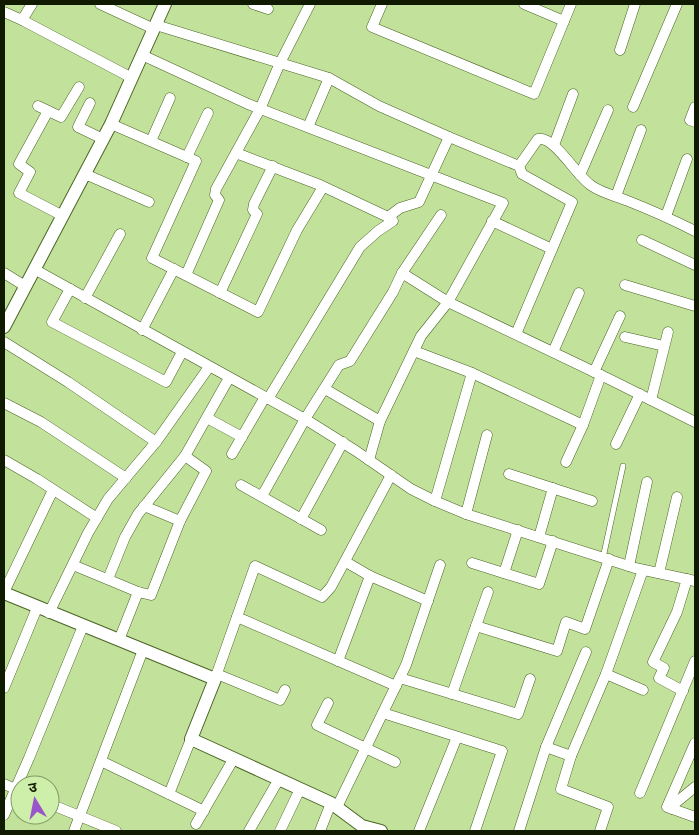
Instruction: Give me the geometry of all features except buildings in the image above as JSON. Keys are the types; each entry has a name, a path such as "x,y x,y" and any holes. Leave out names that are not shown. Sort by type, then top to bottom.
{"street":[{"path":"22,20 32,4"},
{"path":"100,4 155,27 329,78 379,106 449,138 519,166 522,174 572,202 516,334"},
{"path":"4,327 112,124 165,4"},
{"path":"253,4 268,9"},
{"path":"186,275 220,200 215,195 216,189 260,109 280,63 310,4"},
{"path":"382,4 372,27 534,94 571,4"},
{"path":"524,4 564,21"},
{"path":"620,50 635,4"},
{"path":"633,107 677,4"},
{"path":"4,12 132,78"},
{"path":"142,55 260,109 503,203 448,302 421,336 380,421 369,460"},
{"path":"308,127 329,78"},
{"path":"38,106 61,116 79,87"},
{"path":"554,145 572,94"},
{"path":"151,141 170,98"},
{"path":"90,103 78,127 103,139"},
{"path":"695,107 690,120 695,122"},
{"path":"580,175 608,110"},
{"path":"48,111 19,164 30,172 19,193 63,216"},
{"path":"187,157 208,113"},
{"path":"112,124 196,162 152,258 258,312 297,230 323,186"},
{"path":"616,196 641,130"},
{"path":"388,217 400,208 419,202 449,138"},
{"path":"519,166 538,139 547,139 593,187 666,216 695,231"},
{"path":"232,454 360,247 378,230 393,220 323,186 236,153"},
{"path":"666,216 687,159"},
{"path":"220,293 257,214 253,210 254,204 273,166"},
{"path":"85,174 149,202"},
{"path":"262,496 305,419 339,366 350,361 402,273 441,215"},
{"path":"492,221 552,249"},
{"path":"84,298 120,234"},
{"path":"642,240 695,265"},
{"path":"34,269 305,419 343,442 411,489 434,501 466,514 606,559 643,570 691,580 653,662 664,668 659,678 682,691"},
{"path":"142,330 174,269"},
{"path":"4,273 25,286"},
{"path":"402,273 448,302 598,373 695,422"},
{"path":"625,285 695,306"},
{"path":"70,289 52,322 166,382 182,352"},
{"path":"553,352 579,293"},
{"path":"566,462 583,425 598,373 620,316"},
{"path":"651,400 668,332"},
{"path":"625,337 664,346"},
{"path":"4,342 68,382 156,442"},
{"path":"414,351 472,373 583,425"},
{"path":"4,688 43,610 73,565 108,499 156,442 209,367"},
{"path":"434,501 472,373"},
{"path":"108,579 125,537 138,514 185,456 229,378"},
{"path":"325,389 380,421"},
{"path":"616,444 640,394"},
{"path":"4,403 41,422 126,478"},
{"path":"207,418 242,437"},
{"path":"466,514 487,435"},
{"path":"301,519 343,442"},
{"path":"73,565 138,592 151,595 180,521 206,471 185,456"},
{"path":"4,460 97,518"},
{"path":"509,474 592,501"},
{"path":"169,794 216,677 254,566 322,597 331,588 346,562 391,475"},
{"path":"629,566 647,482"},
{"path":"241,484 321,530"},
{"path":"539,537 552,488"},
{"path":"53,490 4,592 43,610 143,650 280,700 285,690"},
{"path":"659,573 677,497"},
{"path":"144,506 180,521"},
{"path":"504,573 518,530"},
{"path":"472,563 539,584 553,541"},
{"path":"476,626 556,651 566,622 585,629 606,559"},
{"path":"346,562 370,576 428,600"},
{"path":"320,831 366,749 406,665 440,564"},
{"path":"600,831 608,807 561,789 570,756 606,674 643,570"},
{"path":"338,661 370,576"},
{"path":"119,640 138,592"},
{"path":"452,694 488,592"},
{"path":"237,617 338,661 398,682 452,694 518,714 530,679"},
{"path":"24,775 83,626"},
{"path":"74,831 143,650"},
{"path":"520,831 546,747 586,652"},
{"path":"640,793 695,661"},
{"path":"606,674 643,690"},
{"path":"328,703 317,725 395,762"},
{"path":"383,713 502,751 475,831"},
{"path":"419,831 457,737"},
{"path":"191,739 334,805 362,826 373,830"},
{"path":"695,743 667,807 695,817"},
{"path":"546,747 570,756"},
{"path":"196,824 234,758"},
{"path":"101,761 204,811"},
{"path":"250,831 279,779"},
{"path":"672,809 673,805 695,787"},
{"path":"280,831 300,789"},
{"path":"60,808 116,831"}],"lane":[{"path":"606,559 623,466"}]}
